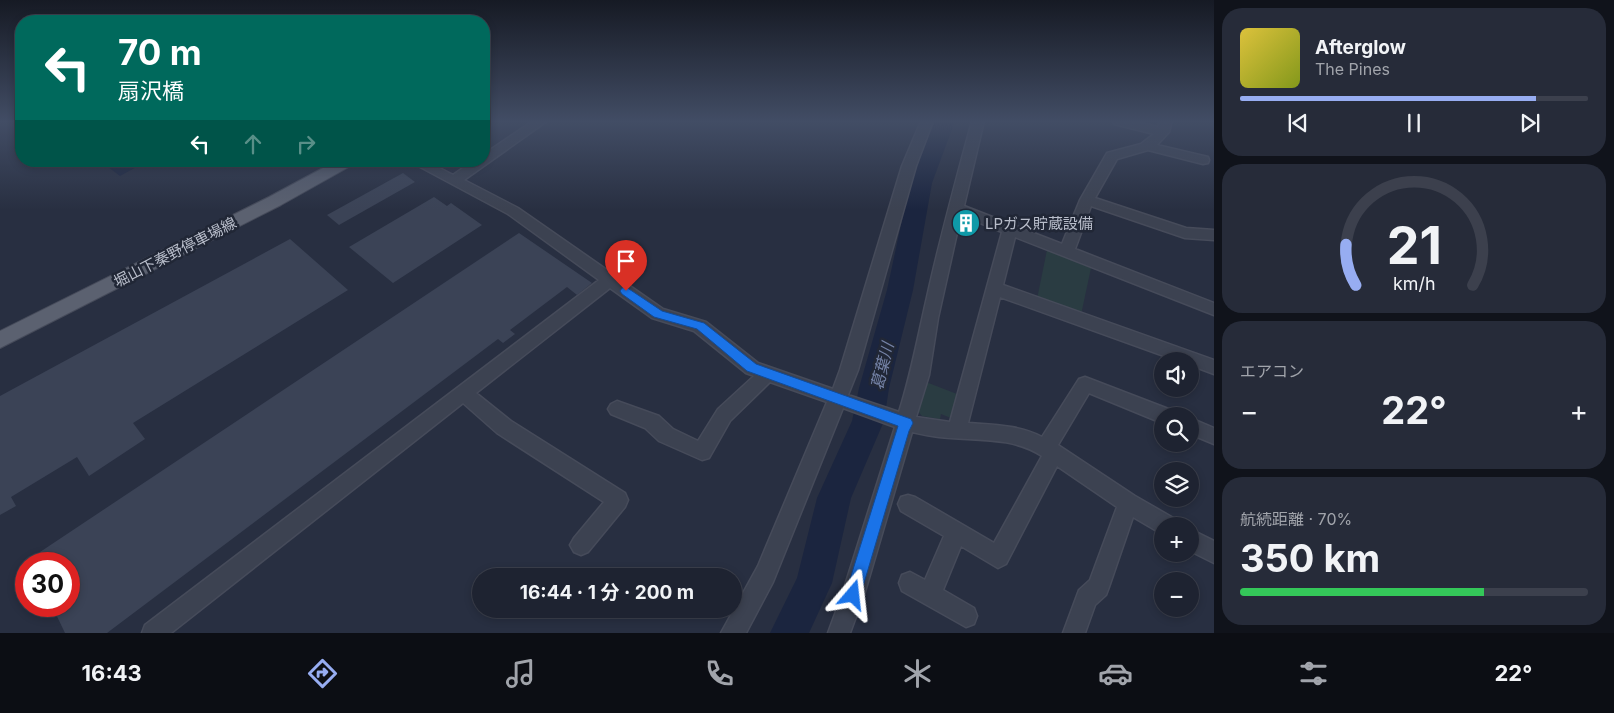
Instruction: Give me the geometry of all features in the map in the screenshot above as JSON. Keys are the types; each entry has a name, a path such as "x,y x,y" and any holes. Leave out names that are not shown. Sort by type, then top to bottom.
{"main road":[{"name":"堀山下秦野停車場線","path":"0,340 266,206 337,167"}],"street":[{"path":"732,633 746,614 771,561 849,370 915,151"},
{"path":"839,633 853,595 920,376 925,342 955,208 964,184 964,176 970,151"},
{"path":"1067,250 1087,200 1112,156 1130,151"},
{"path":"1160,151 1203,160"},
{"path":"427,167 512,211 658,314 700,326 752,368 907,423 938,429 1007,434 1028,439 1050,451 1128,504 1154,518"},
{"path":"453,181 474,167"},
{"path":"1087,200 1184,232 1214,235"},
{"path":"955,208 1067,250 1214,309"},
{"path":"957,429 1010,228"},
{"path":"155,633 610,280"},
{"path":"993,288 1214,368"},
{"path":"617,410 652,422 666,435 702,452 724,415 767,374"},
{"path":"908,504 998,557 1084,384 1154,412"},
{"path":"464,394 504,427 618,500 580,545"},
{"path":"1199,430 1214,436"},
{"path":"1074,633 1087,598 1098,587 1128,504"},
{"path":"930,595 956,532"},
{"path":"1199,544 1214,553"},
{"path":"910,583 966,616"}],"shaded area":[{"path":"1047,250 1091,268 1081,315 1037,299"},
{"path":"926,382 957,394 951,418 941,414 940,419 922,416 917,410"}],"water":[{"path":"108,167 136,167 120,176"}],"building":[{"path":"403,173 415,182 339,225 327,215"},
{"path":"434,197 447,206 451,203 482,225 393,283 349,247"},
{"name":"LPガス貯蔵設備","path":"961,218 972,221 970,227 959,224"},
{"path":"519,233 592,283 577,295 567,287 510,330 515,334 503,343 498,339 107,633 65,633 57,617 80,617 80,552 40,552"},
{"path":"290,239 348,290 133,423 145,439 89,476 77,457 11,497 16,506 0,515 0,396"}],"waterway":[{"name":"葛葉川","path":"789,633 814,583 834,498 868,421 874,388 900,290 921,183 934,151"}],"place":[{"name":"LPガス貯蔵設備","path":"966,223"}],"route":[{"path":"626,291 658,314 700,326 752,368 907,423 903,429 853,595"}]}
